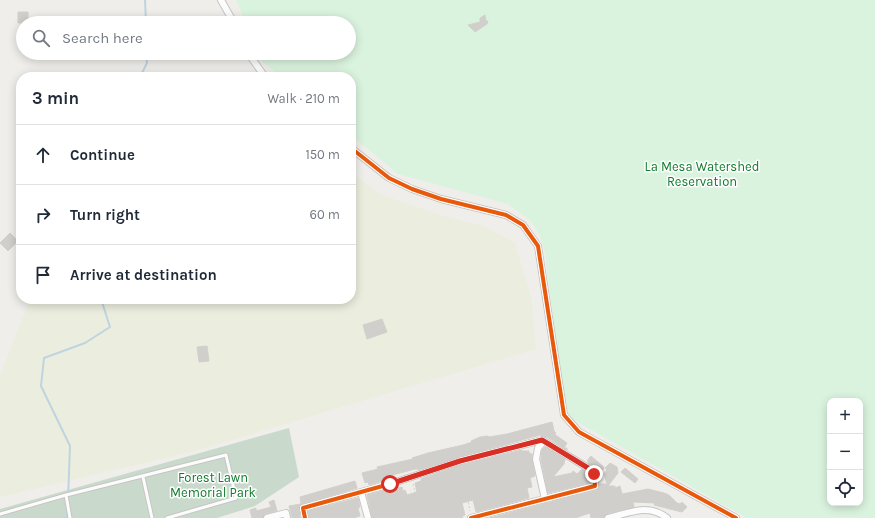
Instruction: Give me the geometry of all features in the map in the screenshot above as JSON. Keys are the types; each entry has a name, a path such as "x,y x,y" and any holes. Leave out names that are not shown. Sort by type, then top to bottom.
{"street":[{"path":"222,0 230,16"},
{"path":"253,60 261,72"},
{"path":"356,152 389,178 412,189 441,199 506,215 523,225 538,246 564,415 579,432 736,518"},
{"path":"544,441 538,448 536,459 545,499"},
{"path":"305,518 303,508 390,484 460,461 535,442 544,441 588,468 594,474 596,486 471,518"},
{"path":"361,492 368,518"},
{"path":"608,518 648,509 657,511 667,518"},
{"path":"267,518 286,512 287,518"}],"lane":[{"path":"0,514 66,495 143,477 226,455 236,498 168,518"},
{"path":"143,477 152,518"},
{"path":"66,495 70,518"}],"path":[{"path":"510,449 519,494 522,494 523,505"},
{"path":"485,454 497,511"},
{"path":"460,461 471,518"},
{"path":"437,469 449,518"},
{"path":"412,477 423,518"},
{"path":"390,484 398,518"}],"green space":[{"name":"La Mesa Watershed Reservation","path":"236,0 875,0 875,518 747,518 565,415 545,253 540,236 531,221 508,204 398,174 356,139 356,72 275,72 262,60 356,60 356,16 243,16"},
{"path":"356,176 382,195 447,217 484,226 515,243 532,301 536,349 195,451 0,497 0,375 28,304 356,304"},
{"name":"Forest Lawn Memorial Park","path":"289,428 299,477 255,506 217,518 0,518 0,509"}],"building":[{"path":"18,12 28,12 28,16 18,16"},
{"path":"485,15 486,21 488,21 487,24 475,32 468,25 480,22 480,18"},
{"path":"10,233 16,239 16,243 8,251 0,243"},
{"path":"382,319 387,332 367,339 363,325"},
{"path":"207,346 209,361 199,362 197,347"},
{"path":"552,422 556,433 554,434 567,443 564,448 567,448 567,450 547,437 540,435 418,470 415,469 385,477 386,480 369,485 368,482 365,483 362,473 378,469 377,467 463,445 480,437 507,434"},
{"path":"545,447 565,459 564,464 553,477 572,473 573,471 577,474 582,469 590,476 590,483 548,493 541,459 542,450"},
{"path":"522,450 529,451 529,453 532,454 535,476 530,478 532,487 527,488 529,498 476,512 473,500 462,503 465,515 462,516 463,518 372,518 367,495 402,487 403,491 405,490 407,495 417,492 415,483 421,481 421,479 461,465"},
{"path":"591,456 604,467 603,470 594,465 593,467 588,463 589,462 587,461"},
{"path":"610,463 617,467 618,473 608,486 615,486 615,488 620,486 622,494 648,489 669,495 677,503 680,504 682,502 687,507 682,512 654,505 655,503 633,502 634,507 607,514 604,518 591,518 590,513 575,518 490,518 596,490 599,488 599,484 607,484 604,474 607,470 605,468"},
{"path":"625,468 638,479 635,483 621,472"},
{"path":"355,481 357,488 300,505 300,518 292,518 289,506 301,504 300,497"},
{"path":"358,498 360,516 356,518 309,518 308,511"},
{"path":"274,500 277,511 265,514 263,518 252,518 250,510 256,508 256,511 271,507 269,502"}],"waterway":[{"path":"145,0 146,16"},
{"path":"142,72 147,63 147,60"},
{"path":"68,499 70,446 41,386 44,358 85,343 110,327 103,304"},
{"path":"67,510 67,518"}],"cycle path":[{"path":"356,152 389,178 412,189 441,199 506,215 523,225 538,246 564,415 579,432 736,518"},
{"path":"305,518 303,508 390,484 460,461 542,440 588,468 594,474 595,486 471,518"}],"route":[{"path":"390,484 460,461 542,440 588,468 594,474"}]}
